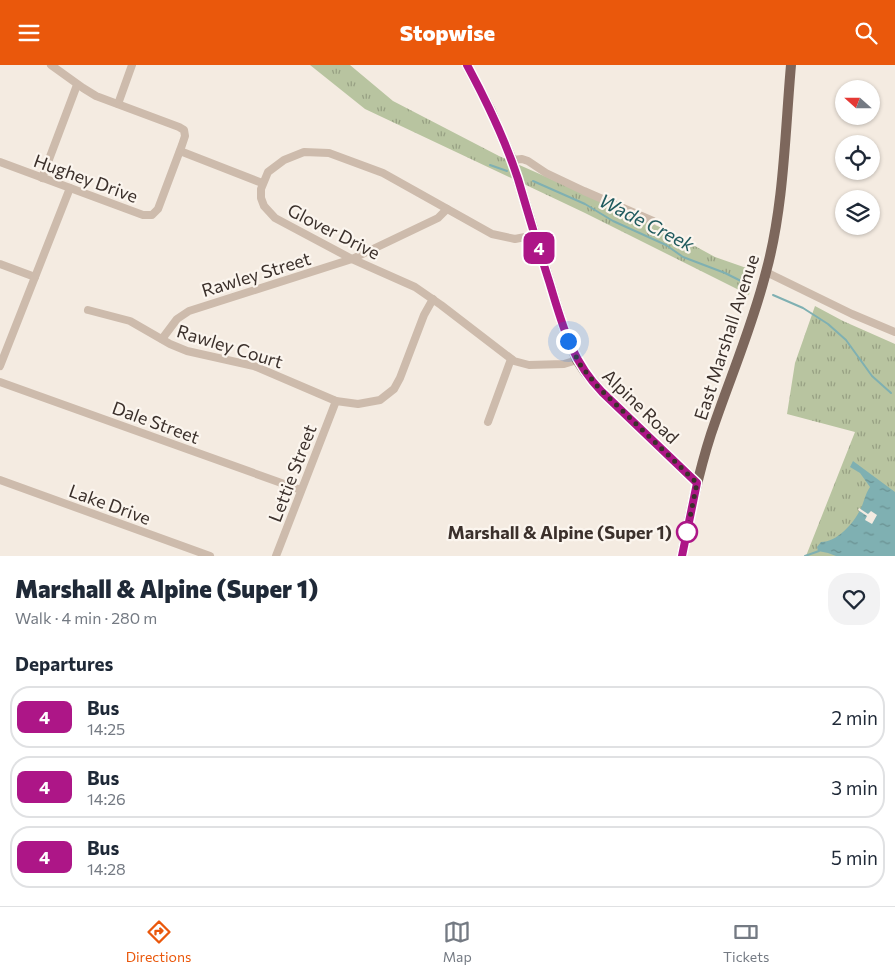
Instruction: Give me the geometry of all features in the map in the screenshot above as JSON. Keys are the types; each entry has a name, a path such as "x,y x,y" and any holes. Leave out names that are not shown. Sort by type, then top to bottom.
{"main road":[{"name":"Alpine Road","path":"467,65 490,109 512,160 562,326 577,360 602,392 697,483"},
{"name":"East Marshall Avenue","path":"682,556 697,483 716,422 754,316 766,272 777,217 791,65"}],"street":[{"path":"51,65 77,85 96,96 182,129 185,136 180,151 262,183 271,169 287,158 304,152 324,152 339,155 378,171 481,229 496,235 515,239 535,235"},
{"path":"118,104 132,65"},
{"path":"42,178 77,85"},
{"name":"Hughey Drive","path":"0,162 141,215 152,215 159,207 180,151"},
{"path":"512,160 522,159 528,161 546,173 653,221"},
{"name":"Glover Drive","path":"262,183 262,201 272,216 352,259 410,284 433,299 511,359 529,365 568,364 577,360"},
{"path":"0,366 70,188"},
{"name":"Rawley Street","path":"162,339 177,319 192,310 352,259 438,218 447,209"},
{"path":"0,264 34,277"},
{"path":"766,272 895,333"},
{"name":"Rawley Court","path":"88,310 130,321 187,351 259,368 336,401 349,404 369,403 380,400 392,391 400,378 424,315 433,299"},
{"path":"488,422 511,359"},
{"name":"Dale Street","path":"0,382 301,490"},
{"name":"Lettie Street","path":"276,556 336,401"},
{"name":"Lake Drive","path":"0,480 210,556"}],"green space":[{"path":"310,65 350,65 393,101 499,156 662,228 715,257 755,271 749,295 585,213 365,109"},
{"path":"815,306 843,321 895,344 895,556 806,556 855,432 787,414 795,363"}],"water":[{"path":"853,461 895,492 895,556 836,556 818,551 817,547 821,542 839,536 853,521 870,487 860,473 850,467"}],"pier":[{"path":"859,508 868,514 871,511 877,515 872,524 865,520 867,516 858,510"}],"waterway":[{"name":"Wade Creek","path":"490,165 507,171"},
{"name":"Wade Creek","path":"533,181 585,204 613,221 666,245 683,257 725,273 749,285"},
{"name":"Wade Creek","path":"773,295 803,308 828,324 846,340 872,376 891,393"},
{"path":"805,556 819,551"}],"bus line":[{"name":"4","path":"467,65 490,109 512,160 562,326 577,360 602,392 697,483 682,556"}],"place":[{"name":"Marshall & Alpine (Super 1)","path":"687,532"}],"route":[{"path":"568,341 590,379 697,483 687,532"}]}
